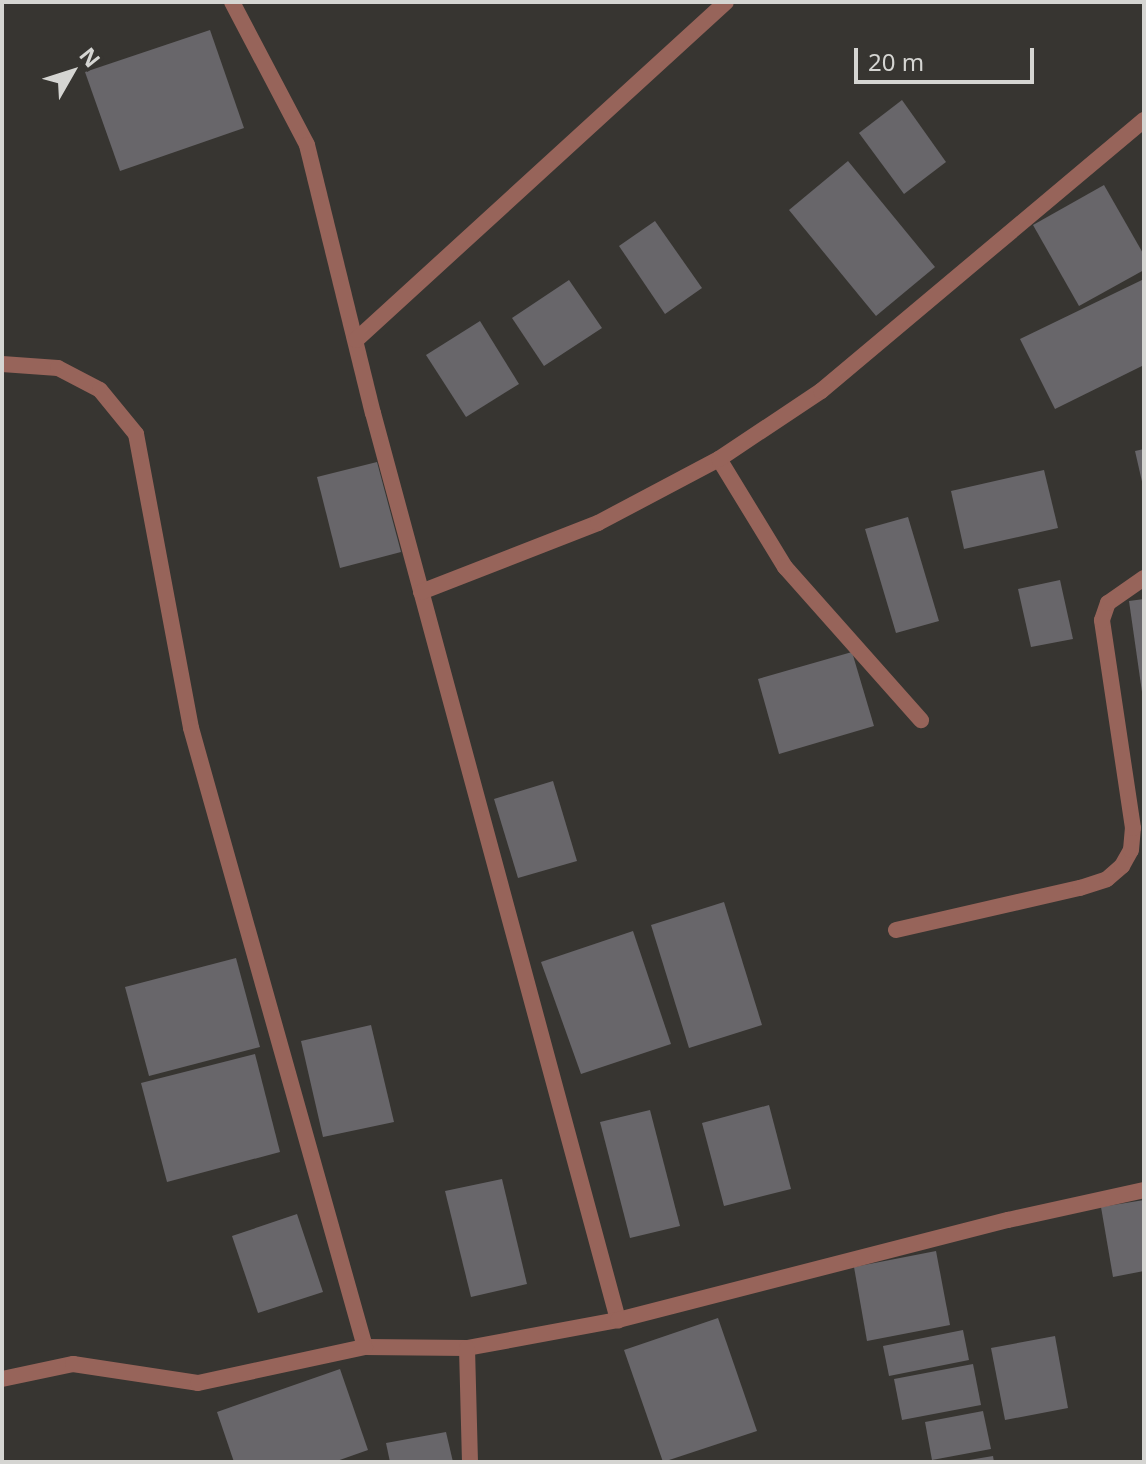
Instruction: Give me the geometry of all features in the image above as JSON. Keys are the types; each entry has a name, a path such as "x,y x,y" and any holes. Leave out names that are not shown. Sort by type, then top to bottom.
{"street":[{"path":"232,2 307,145 421,592 618,1320"},
{"path":"356,340 726,2"},
{"path":"421,592 598,523 719,459 821,391 1144,120"},
{"path":"2,364 58,368 100,390 136,434 191,728 365,1347"},
{"path":"719,459 785,567 921,720"},
{"path":"896,930 1080,888 1107,879 1122,866 1131,850 1133,828 1102,620 1115,596 1144,578"},
{"path":"2,1379 73,1364 198,1383 365,1347 467,1348 618,1320 1008,1220 1144,1190"},
{"path":"467,1348 470,1462"}],"building":[{"path":"210,30 244,128 120,171 85,72"},
{"path":"902,100 946,162 904,194 859,133"},
{"path":"848,161 935,267 876,316 789,210"},
{"path":"1104,185 1144,255 1144,270 1079,306 1033,225"},
{"path":"655,221 702,288 665,314 619,246"},
{"path":"1144,279 1144,365 1055,409 1020,339"},
{"path":"569,280 602,328 544,366 512,318"},
{"path":"480,321 519,384 466,417 426,355"},
{"path":"1144,449 1144,485 1143,486 1135,451"},
{"path":"377,462 401,552 340,568 317,477"},
{"path":"1044,470 1058,528 964,549 951,491"},
{"path":"908,517 939,621 896,633 865,529"},
{"path":"1060,580 1073,639 1031,647 1018,589"},
{"path":"1144,599 1144,692 1142,692 1129,601"},
{"path":"852,652 874,726 779,754 758,679"},
{"path":"553,781 577,861 518,878 494,799"},
{"path":"724,902 762,1025 689,1048 651,925"},
{"path":"633,931 671,1044 581,1074 541,962"},
{"path":"236,958 260,1047 149,1076 125,987"},
{"path":"371,1025 394,1122 323,1137 301,1041"},
{"path":"255,1054 280,1152 167,1182 141,1083"},
{"path":"769,1105 791,1189 724,1206 702,1123"},
{"path":"650,1110 680,1226 630,1238 600,1122"},
{"path":"502,1179 527,1284 471,1297 445,1191"},
{"path":"1144,1200 1144,1271 1113,1277 1101,1207"},
{"path":"297,1214 323,1292 258,1313 232,1236"},
{"path":"936,1251 950,1325 867,1341 854,1267"},
{"path":"718,1318 757,1431 663,1462 624,1350"},
{"path":"963,1330 969,1360 889,1376 883,1346"},
{"path":"1055,1336 1068,1408 1005,1420 991,1348"},
{"path":"973,1364 981,1405 902,1420 894,1379"},
{"path":"340,1369 368,1450 334,1462 234,1462 217,1412"},
{"path":"983,1411 991,1449 932,1460 925,1422"},
{"path":"446,1432 453,1462 390,1462 386,1443"},
{"path":"993,1456 994,1462 969,1462 969,1460"}]}
